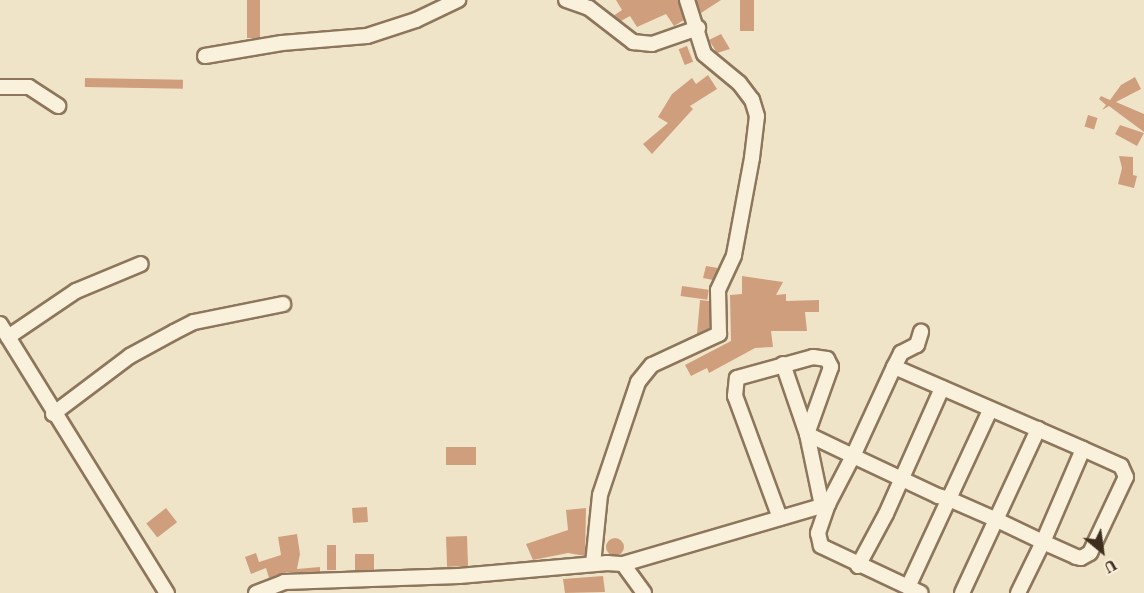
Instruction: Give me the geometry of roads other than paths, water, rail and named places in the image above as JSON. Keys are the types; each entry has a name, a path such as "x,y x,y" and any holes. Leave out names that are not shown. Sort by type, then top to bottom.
{"street":[{"path":"205,56 282,43 367,36 416,20 458,0"},
{"path":"566,0 589,9 633,42 652,44 698,28"},
{"path":"592,564 600,495 638,382 652,365 712,340 720,330 718,290 734,255 757,116 742,87 706,57 687,0"},
{"path":"0,87 29,87 58,106"},
{"path":"8,337 76,291 141,264"},
{"path":"53,414 130,356 194,322 283,304"},
{"path":"0,324 53,414 167,593"},
{"path":"921,332 917,345 901,353 853,456 825,505 818,542 825,550 914,590 949,500 990,410"},
{"path":"780,518 734,390 742,375 813,357 830,363 807,434"},
{"path":"783,364 807,434 825,505"},
{"path":"807,434 1076,557 1088,556 1126,477 1124,469 894,367"},
{"path":"858,566 902,478 942,388"},
{"path":"962,593 1038,429"},
{"path":"1018,593 1043,542 1083,449"},
{"path":"256,593 284,582 459,576 592,564 623,564 825,505"},
{"path":"623,564 644,593"}]}
